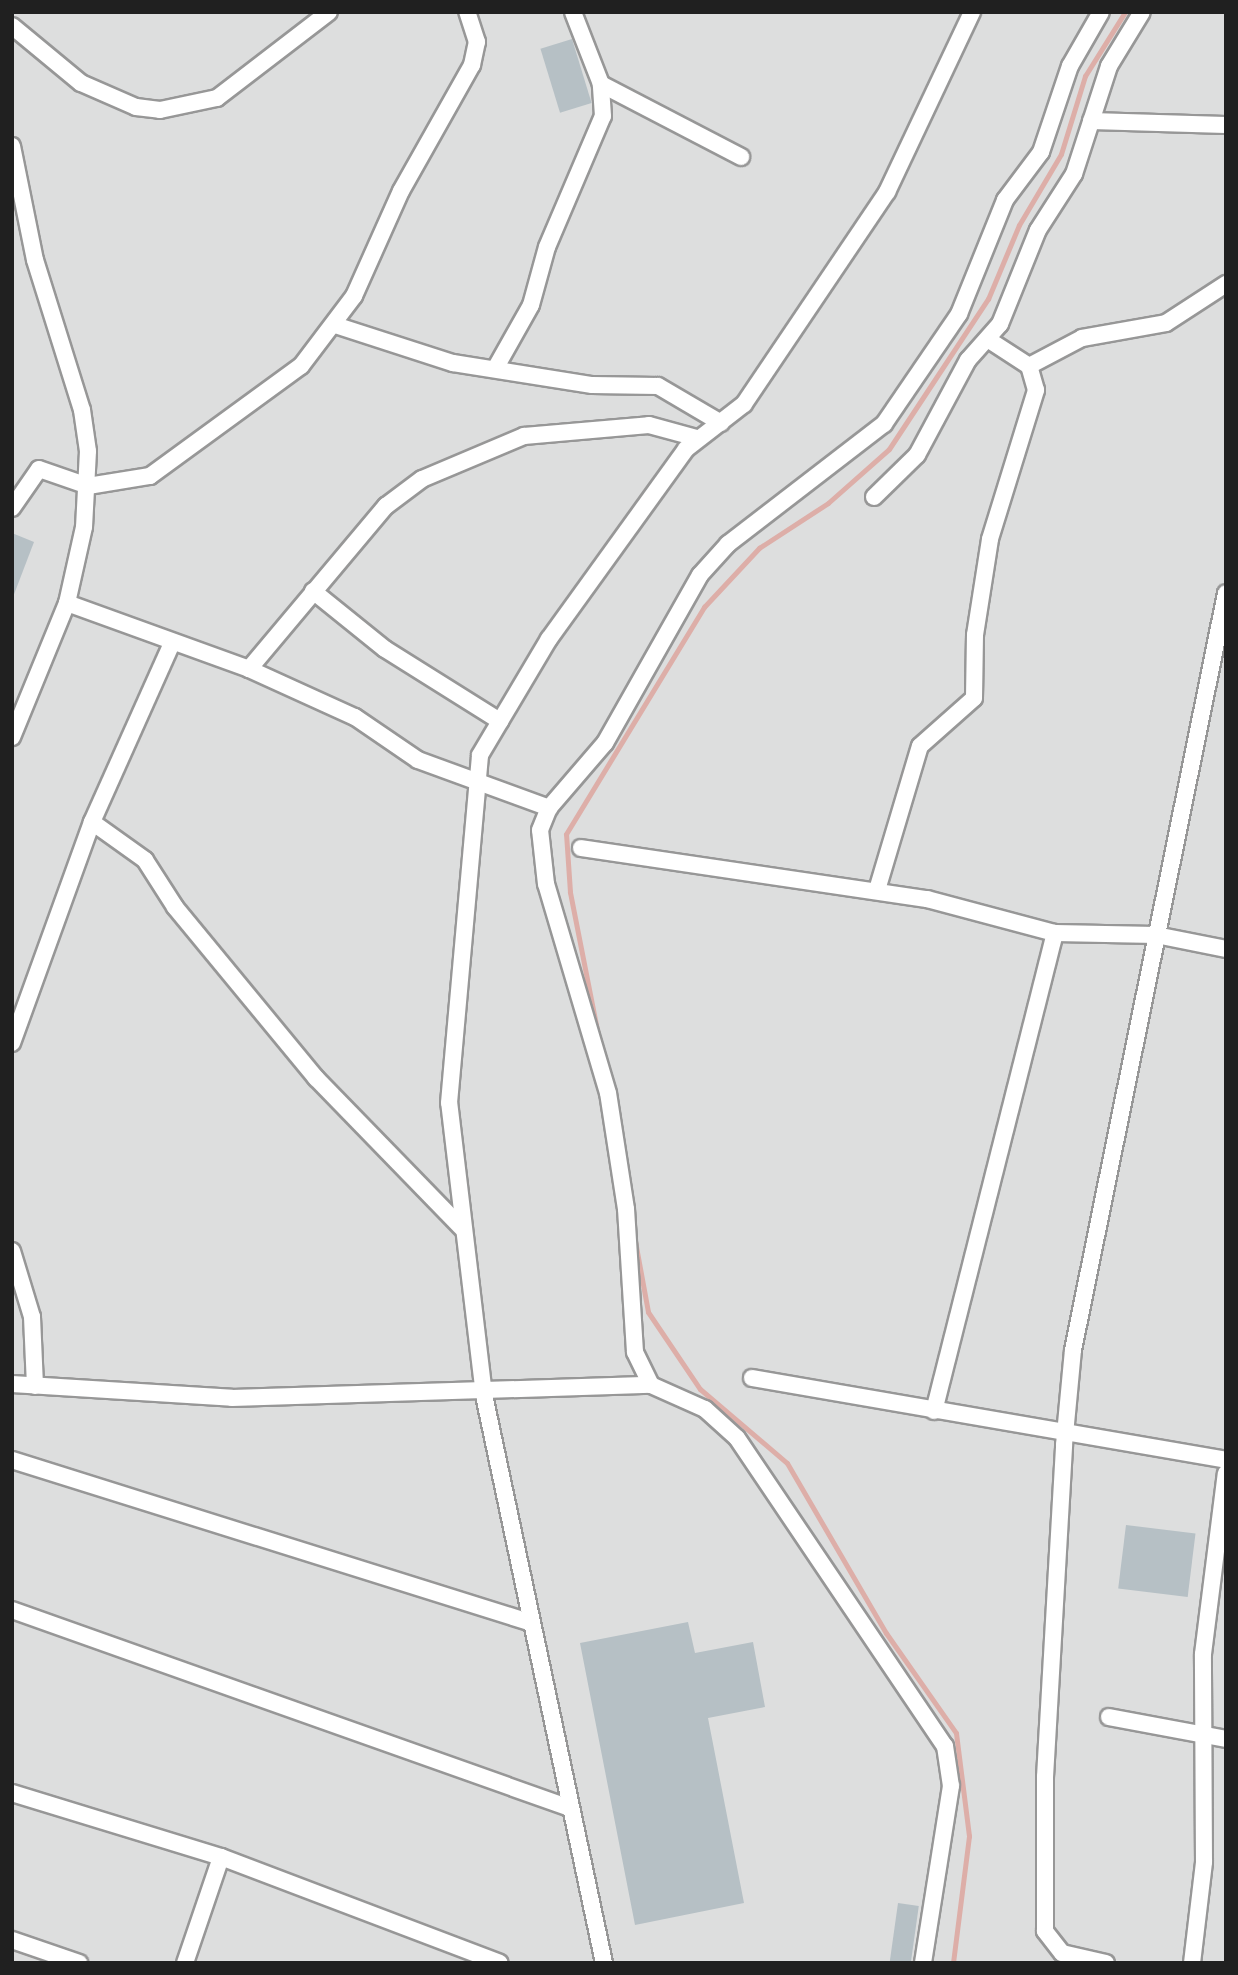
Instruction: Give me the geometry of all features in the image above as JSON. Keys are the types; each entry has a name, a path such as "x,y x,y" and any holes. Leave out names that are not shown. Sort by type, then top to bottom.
{"street":[{"path":"12,26 81,83 136,107 160,110 217,98 329,12"},
{"path":"12,508 39,469 88,486 150,476 177,460 276,388 335,325 472,65 477,42 467,12"},
{"path":"495,369 531,305 547,247 603,116 601,84 573,12"},
{"path":"604,1963 529,1622 484,1395 463,1228 449,1090 482,783 480,755 549,639 697,438 744,404 887,192 972,12"},
{"path":"651,1385 635,1352 626,1209 608,1093 545,884 540,830 550,808 604,743 700,575 728,544 884,424 959,314 1005,200 1041,152 1070,66 1101,12"},
{"path":"874,497 917,455 968,360 989,341 1038,230 1074,174 1109,66 1142,12"},
{"path":"601,84 741,157"},
{"path":"1091,121 1226,125"},
{"path":"12,146 35,260 82,410 88,486 67,603 12,737"},
{"path":"1029,366 1082,338 1166,323 1226,284"},
{"path":"335,325 409,354 592,385 658,386 721,423"},
{"path":"989,341 1029,366"},
{"path":"877,890 920,746 972,704 982,585 997,509 1032,410 1029,366"},
{"path":"249,669 386,506 477,451 524,436 649,425 697,438"},
{"path":"313,591 385,649 500,721"},
{"path":"1105,1963 1054,1948 1044,1918 1048,1697 1065,1435 1073,1350 1226,593"},
{"path":"67,603 249,669 355,717 418,760 550,808"},
{"path":"12,1043 92,822 172,643"},
{"path":"92,822 155,870 175,907 316,1078 463,1228"},
{"path":"581,848 877,890 1055,933 1156,935 1226,949"},
{"path":"934,1410 1036,1025 1055,933"},
{"path":"12,1251 32,1317 35,1386"},
{"path":"752,1378 889,1397 934,1410 1065,1435 1226,1460"},
{"path":"12,1384 232,1398 484,1395 651,1385 705,1409 737,1438 945,1746 951,1786 923,1963"},
{"path":"12,1460 529,1622"},
{"path":"1192,1963 1204,1862 1200,1737 1204,1640 1226,1473"},
{"path":"12,1610 570,1808"},
{"path":"1109,1717 1200,1737 1226,1739"},
{"path":"12,1793 221,1857 500,1963"},
{"path":"185,1963 221,1857"},
{"path":"12,1940 79,1963"}],"shaded area":[{"path":"12,12 1226,12 1226,1963 12,1963"}],"building":[{"path":"572,39 592,103 560,113 540,49"},
{"path":"12,533 34,542 13,597 12,596"},
{"path":"1126,1525 1195,1534 1188,1597 1118,1589"},
{"path":"688,1622 695,1653 753,1642 765,1707 708,1718 744,1903 635,1925 580,1643"},
{"path":"898,1903 919,1906 911,1963 890,1963"}],"waterway":[{"path":"598,1035 570,892 566,834 704,607 759,548 828,503 889,449 988,299 1019,225 1061,154 1085,76 1125,12"},
{"path":"635,1241 648,1312 700,1389 787,1463 886,1633 956,1733 969,1836 953,1963"}]}
